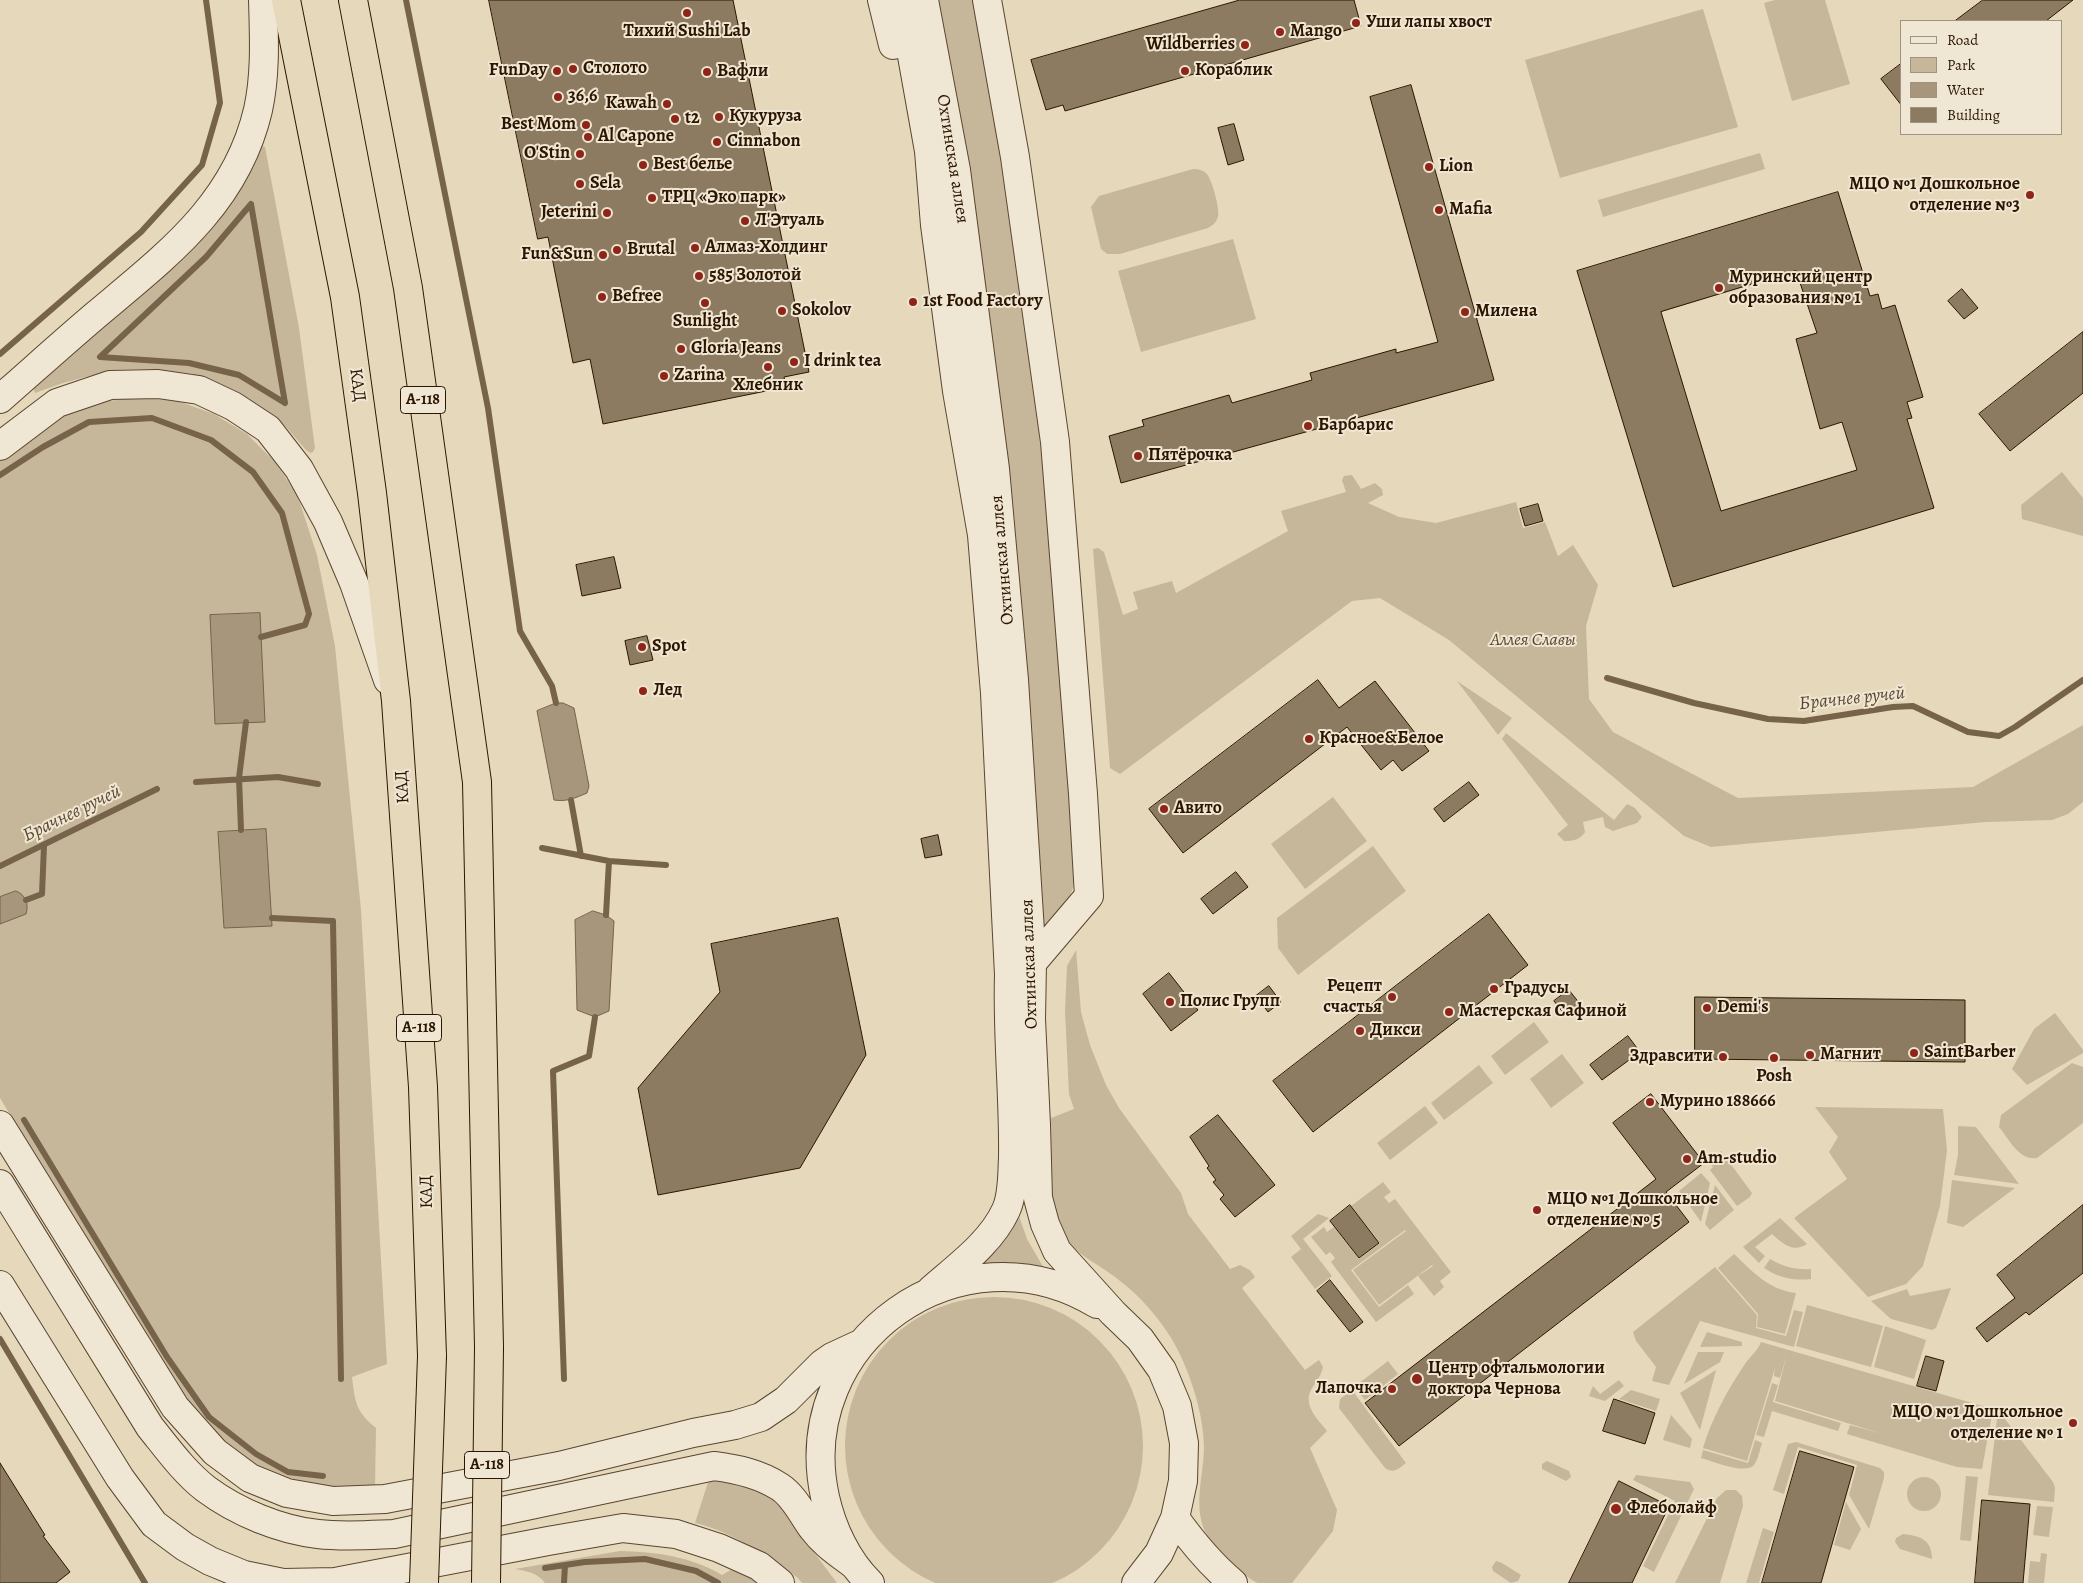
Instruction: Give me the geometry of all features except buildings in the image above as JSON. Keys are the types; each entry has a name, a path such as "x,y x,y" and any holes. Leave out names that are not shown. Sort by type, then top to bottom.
{"highway":[{"name":"КАД","path":"286,0 345,297 372,493 396,701 423,1087 432,1356 424,1583"},
{"name":"А-118","path":"356,7 408,288 477,782 489,1347 486,1583"}],"street":[{"path":"0,399 176,247 219,196 242,157 258,109 263,58 263,0"},
{"path":"882,0 935,225"},
{"name":"Охтинская аллея","path":"902,0 929,151 935,225 963,426 982,534 994,693 1009,976 1008,1019 1025,1122"},
{"name":"Охтинская аллея","path":"924,0 956,170 995,469 1014,680 1032,963 1025,1122"},
{"path":"987,0 1015,157 1054,434 1083,794 1088,896 1032,963"},
{"path":"0,446 57,403 110,385 158,384 199,390 240,410 268,429 300,469 328,522 354,583 396,701"},
{"path":"931,1290 972,1254 993,1230 1007,1209 1025,1122"},
{"path":"1025,1122 1038,1198 1045,1224 1057,1251 1112,1313 1140,1339 1162,1370 1177,1406 1184,1453 1183,1481 1175,1518 1159,1553 1136,1583"},
{"path":"0,1125 175,1407 215,1452 250,1478 287,1494 333,1501 385,1499 559,1466 693,1433 735,1425 762,1417 786,1400 822,1364 832,1357 860,1344"},
{"path":"0,1184 150,1426 179,1464 206,1488 243,1511 288,1528 317,1534 348,1536 394,1534 714,1466 742,1470 782,1488 800,1508 814,1531 862,1574"},
{"path":"862,1574 839,1539 828,1512 822,1483 820,1453 831,1395 844,1368 860,1344 884,1320 906,1303 931,1290 968,1279 1006,1276 1044,1281 1080,1293 1112,1313"},
{"path":"0,1285 120,1478 154,1524 202,1557 244,1575 283,1583 334,1582 623,1528 676,1534 719,1548 759,1566 780,1583"},
{"path":"1175,1518 1196,1547 1215,1568 1233,1583"}],"green space":[{"path":"931,0 973,0 1003,163 1037,411 1061,652 1074,885 1067,904 1045,927 1041,927"},
{"path":"1775,0 1825,0 1850,84 1792,101 1764,3"},
{"path":"1703,9 1738,127 1560,178 1525,60"},
{"path":"265,147 299,328 315,448 313,452 310,453 306,450 286,427 257,404 193,374 156,369 112,370 63,383 35,393 33,388 258,148"},
{"path":"1760,153 1765,169 1603,217 1598,200"},
{"path":"1193,169 1201,170 1209,177 1211,182 1217,201 1218,212 1217,220 1213,224 1208,228 1120,254 1107,254 1101,249 1091,207 1099,196"},
{"path":"1233,239 1256,319 1141,352 1118,271"},
{"path":"129,398 175,400 214,414 247,434 274,461 297,494 317,555 335,646 361,910 387,1364 352,1377 354,1393 360,1411 376,1428 375,1487 320,1489 248,1461 217,1437 187,1402 160,1362 0,1098 0,458 40,427 88,404"},
{"path":"2062,472 2083,498 2083,536 2022,519 2021,505"},
{"name":"Аллея Славы","path":"1352,475 1361,489 1375,483 1382,489 1383,495 1368,503 1399,517 1436,523 1516,502 1523,528 1545,522 1558,556 1573,545 1598,585 1586,626 1589,699 1613,732 1738,798 1973,787 2083,725 2083,802 2068,814 2052,820 1986,822 1711,847 1684,836 1449,640 1380,598 1352,601 1120,774 1110,768 1093,549 1098,548 1104,552 1123,615 1138,609 1133,592 1172,581 1176,593 1288,531 1281,511 1346,492 1342,480 1344,476"},
{"path":"1457,681 1512,718 1498,735"},
{"path":"1506,733 1614,820 1627,804 1635,808 1642,817 1637,823 1613,831 1605,827 1603,817 1583,822 1585,832 1581,837 1576,840 1564,841 1557,834 1568,825 1502,739"},
{"path":"1333,797 1367,841 1305,889 1271,844"},
{"path":"1373,846 1406,891 1298,975 1278,948 1277,918"},
{"path":"1076,950 1081,1012 1090,1045 1106,1085 1119,1108 1181,1193 1188,1214 1230,1269 1240,1265 1250,1270 1255,1277 1242,1288 1305,1370 1319,1360 1323,1367 1310,1392 1309,1403 1313,1413 1327,1431 1310,1448 1337,1510 1333,1531 1292,1583 1258,1583 1232,1565 1210,1541 1204,1529 1199,1506 1204,1446 1202,1426 1193,1387 1180,1355 1166,1329 1147,1306 1126,1286 1073,1247 1063,1234 1058,1221 1052,1193 1051,1118 1074,1109 1069,1094 1065,1011 1067,966"},
{"path":"2055,1013 2083,1050 2083,1053 2027,1085 2012,1069 2034,1029"},
{"path":"1534,1022 1549,1042 1505,1075 1491,1056"},
{"path":"1562,1054 1584,1083 1551,1108 1530,1079"},
{"path":"2072,1063 2083,1067 2083,1123 2037,1158 2025,1156 2015,1148 1999,1127 2001,1115"},
{"path":"1479,1065 1493,1083 1444,1120 1431,1103"},
{"path":"1425,1106 1438,1123 1390,1160 1377,1143"},
{"path":"1815,1107 1943,1109 1947,1150 1940,1206 1923,1266 1906,1284 1868,1297 1794,1218 1847,1179 1829,1152 1838,1137"},
{"path":"1958,1126 1976,1127 2019,1184 1954,1175 1958,1155"},
{"path":"1721,1151 1752,1193 1750,1197 1737,1206 1710,1170 1713,1167 1708,1161"},
{"path":"1701,1173 1710,1183 1701,1222 1679,1191"},
{"path":"1952,1180 2015,1188 1963,1227 1947,1223"},
{"path":"1383,1182 1391,1192 1384,1197 1389,1203 1395,1199 1451,1272 1440,1281 1444,1287 1434,1296 1418,1276 1432,1265 1379,1305 1353,1270 1405,1230 1351,1270 1379,1307 1408,1285 1414,1294 1376,1322 1331,1262 1335,1258 1330,1252 1326,1255 1311,1237 1324,1227 1327,1232 1334,1227 1359,1259 1380,1243 1351,1206"},
{"path":"1715,1185 1734,1210 1710,1230 1705,1224"},
{"path":"1018,1213 1027,1239 1045,1270 984,1266 983,1261 1006,1238"},
{"path":"1318,1214 1329,1218 1303,1239 1332,1276 1315,1289 1291,1257 1301,1249 1291,1236"},
{"path":"1780,1218 1807,1244 1797,1248 1788,1246 1772,1234 1755,1247 1765,1256 1759,1263 1743,1247"},
{"path":"1734,1254 1762,1279 1778,1288 1796,1293 1785,1334 1757,1327 1758,1314 1718,1268"},
{"path":"1770,1259 1790,1267 1811,1269 1811,1279 1799,1280 1775,1274 1764,1268"},
{"path":"1715,1267 1757,1315 1756,1328 1786,1336 1794,1310 1803,1312 1794,1347 1700,1321 1669,1385 1652,1381 1656,1367 1636,1341 1633,1332"},
{"path":"1951,1288 1936,1328 1932,1330 1891,1319 1871,1301 1907,1289 1910,1296"},
{"path":"979,1297 1009,1297 1037,1303 1064,1314 1089,1331 1100,1340 1126,1376 1137,1403 1143,1431 1143,1461 1137,1489 1126,1516 1100,1552 1077,1570 1051,1584 937,1584 924,1578 888,1552 870,1529 856,1503 845,1461 845,1431 851,1403 862,1376 879,1351 888,1340 924,1314 951,1303"},
{"path":"1807,1305 1883,1326 1871,1367 1796,1346"},
{"path":"1885,1326 1926,1340 1914,1379 1874,1367"},
{"path":"1707,1332 1742,1342 1742,1346 1700,1347"},
{"path":"1761,1342 1993,1409 1982,1469 1957,1467 1847,1434 1850,1425 1883,1434 1775,1401 1787,1354 1780,1378 1774,1376 1775,1368 1747,1461 1703,1448 1710,1427 1725,1396"},
{"path":"1698,1352 1724,1352 1720,1362 1684,1384"},
{"path":"1388,1361 1398,1374 1365,1400 1354,1387"},
{"path":"1716,1370 1700,1430 1680,1393"},
{"path":"1619,1380 1624,1386 1605,1401 1589,1396 1593,1386 1600,1394"},
{"path":"1772,1383 1778,1385 1773,1402 1841,1423 1838,1431 1772,1411 1764,1437 1756,1435"},
{"path":"1352,1390 1406,1463 1398,1469 1391,1471 1385,1468 1339,1408 1340,1399"},
{"path":"1631,1390 1660,1399 1656,1411 1619,1399"},
{"path":"1998,1410 2053,1482 2055,1488 2054,1502 1988,1495"},
{"path":"1671,1415 1692,1439 1690,1448 1663,1440"},
{"path":"1755,1440 1762,1443 1758,1457 1750,1468 1736,1468 1701,1458 1703,1450 1748,1463"},
{"path":"1796,1442 1880,1468 1884,1472 1884,1478 1869,1529 1849,1495 1857,1465 1798,1447 1784,1494 1773,1490 1788,1444"},
{"path":"1547,1461 1569,1471 1571,1477 1566,1481 1542,1469 1542,1464"},
{"path":"1636,1475 1690,1482 1694,1489 1654,1572 1643,1566 1675,1501 1633,1480"},
{"path":"727,1476 768,1490 794,1516 816,1555 837,1583 802,1583 774,1561 749,1546 723,1532 695,1523 709,1479"},
{"path":"1966,1476 1978,1477 1971,1541 1960,1540"},
{"path":"1924,1477 1931,1478 1936,1482 1940,1487 1940,1501 1936,1506 1931,1510 1924,1511 1917,1510 1912,1506 1908,1501 1907,1494 1908,1487 1912,1482 1917,1478"},
{"path":"1726,1490 1736,1490 1742,1496 1743,1506 1720,1583 1675,1583 1717,1498"},
{"path":"1846,1502 1861,1529 1850,1550 1834,1545"},
{"path":"2037,1506 2053,1507 2049,1537 2033,1535"},
{"path":"1763,1528 1774,1532 1759,1583 1746,1583"},
{"path":"1903,1534 1915,1536 1928,1543 1932,1559 1900,1549 1895,1542 1896,1538"},
{"path":"620,1551 647,1552 685,1559 722,1575 736,1567 759,1583 545,1583 536,1575 515,1569"},
{"path":"2041,1553 2047,1554 2044,1583 2028,1583 2030,1561 2040,1562"},
{"path":"1496,1561 1521,1575 1518,1581 1511,1583 1493,1571 1492,1567"}],"water":[{"path":"260,613 265,722 215,724 210,615"},
{"path":"556,703 563,703 574,708 589,786 587,793 567,800 554,800 537,711"},
{"path":"266,829 272,926 224,928 218,832"},
{"path":"16,891 26,900 26,914 0,924 0,897"},
{"path":"593,911 606,915 614,921 609,1011 595,1017 577,1010 575,920"}],"waterway":[{"path":"0,354 141,232 202,165 220,103 206,0"},
{"path":"406,0 488,408 520,631 552,686 556,703"},
{"path":"251,204 206,257 100,357 189,363 239,375 285,403"},
{"path":"251,204 285,403"},
{"path":"0,475 43,447 89,422 152,418 211,440 253,472 282,513 309,614 305,625 261,637"},
{"name":"Брачнев ручей","path":"1607,678 1694,703 1768,719 1804,721 1893,707 1913,706 1968,732 1999,736 2083,680"},
{"name":"Брачнев ручей","path":"241,830 239,778 246,722"},
{"name":"Брачнев ручей","path":"196,782 278,777 318,784"},
{"name":"Брачнев ручей","path":"0,866 157,789"},
{"path":"571,800 581,856"},
{"path":"26,900 42,894 44,846"},
{"path":"542,848 609,861 666,865"},
{"path":"606,915 609,861"},
{"path":"272,918 333,921 341,1379"},
{"path":"564,1379 553,1071 589,1056 595,1017"},
{"path":"24,1120 167,1357 209,1417 256,1454 288,1472 323,1476"},
{"path":"0,1339 145,1583"},
{"path":"545,1568 585,1562 645,1559 696,1571 718,1583"},
{"path":"564,1583 565,1565"}],"place":[{"name":"Тихий Sushi Lab","path":"687,13"},
{"name":"Уши лапы хвост","path":"1356,23"},
{"name":"Mango","path":"1280,32"},
{"name":"Wildberries","path":"1245,45"},
{"name":"Столото","path":"573,69"},
{"name":"FunDay","path":"557,71"},
{"name":"Кораблик","path":"1185,71"},
{"name":"Вафли","path":"707,72"},
{"name":"36,6","path":"558,97"},
{"name":"Kawah","path":"667,104"},
{"name":"Кукуруза","path":"719,117"},
{"name":"t2","path":"675,119"},
{"name":"Best Mom","path":"586,125"},
{"name":"Al Capone","path":"588,137"},
{"name":"Cinnabon","path":"717,142"},
{"name":"O'Stin","path":"580,154"},
{"name":"Best белье","path":"643,165"},
{"name":"Lion","path":"1429,167"},
{"name":"Sela","path":"580,184"},
{"name":"МЦО №1 Дошкольное отделение №3","path":"2030,195"},
{"name":"ТРЦ «Эко парк»","path":"652,198"},
{"name":"Mafia","path":"1439,210"},
{"name":"Jeterini","path":"607,213"},
{"name":"Л'Этуаль","path":"745,221"},
{"name":"Алмаз-Холдинг","path":"695,248"},
{"name":"Brutal","path":"617,250"},
{"name":"Fun&Sun","path":"603,255"},
{"name":"585 Золотой","path":"699,276"},
{"name":"Муринский центр образования № 1","path":"1719,288"},
{"name":"Befree","path":"602,297"},
{"name":"1st Food Factory","path":"913,302"},
{"name":"Sunlight","path":"705,303"},
{"name":"Sokolov","path":"782,311"},
{"name":"Милена","path":"1465,312"},
{"name":"Gloria Jeans","path":"681,349"},
{"name":"I drink tea","path":"794,362"},
{"name":"Хлебник","path":"768,367"},
{"name":"Zarina","path":"664,376"},
{"name":"Барбарис","path":"1308,426"},
{"name":"Пятёрочка","path":"1138,456"},
{"name":"Spot","path":"642,647"},
{"name":"Лед","path":"643,691"},
{"name":"Красное&Белое","path":"1309,739"},
{"name":"Авито","path":"1164,809"},
{"name":"Градусы","path":"1494,989"},
{"name":"Рецепт счастья","path":"1392,997"},
{"name":"Полис Групп","path":"1170,1002"},
{"name":"Demi's","path":"1707,1008"},
{"name":"Мастерская Сафиной","path":"1449,1012"},
{"name":"Дикси","path":"1360,1031"},
{"name":"SaintBarber","path":"1914,1053"},
{"name":"Магнит","path":"1810,1055"},
{"name":"Здравсити","path":"1723,1057"},
{"name":"Posh","path":"1774,1058"},
{"name":"Мурино 188666","path":"1650,1102"},
{"name":"Am-studio","path":"1687,1159"},
{"name":"МЦО №1 Дошкольное отделение № 5","path":"1537,1210"},
{"name":"Центр офтальмологии доктора Чернова","path":"1417,1379"},
{"name":"Лапочка","path":"1392,1389"},
{"name":"МЦО №1 Дошкольное отделение № 1","path":"2073,1423"},
{"name":"Флеболайф","path":"1616,1509"}]}
